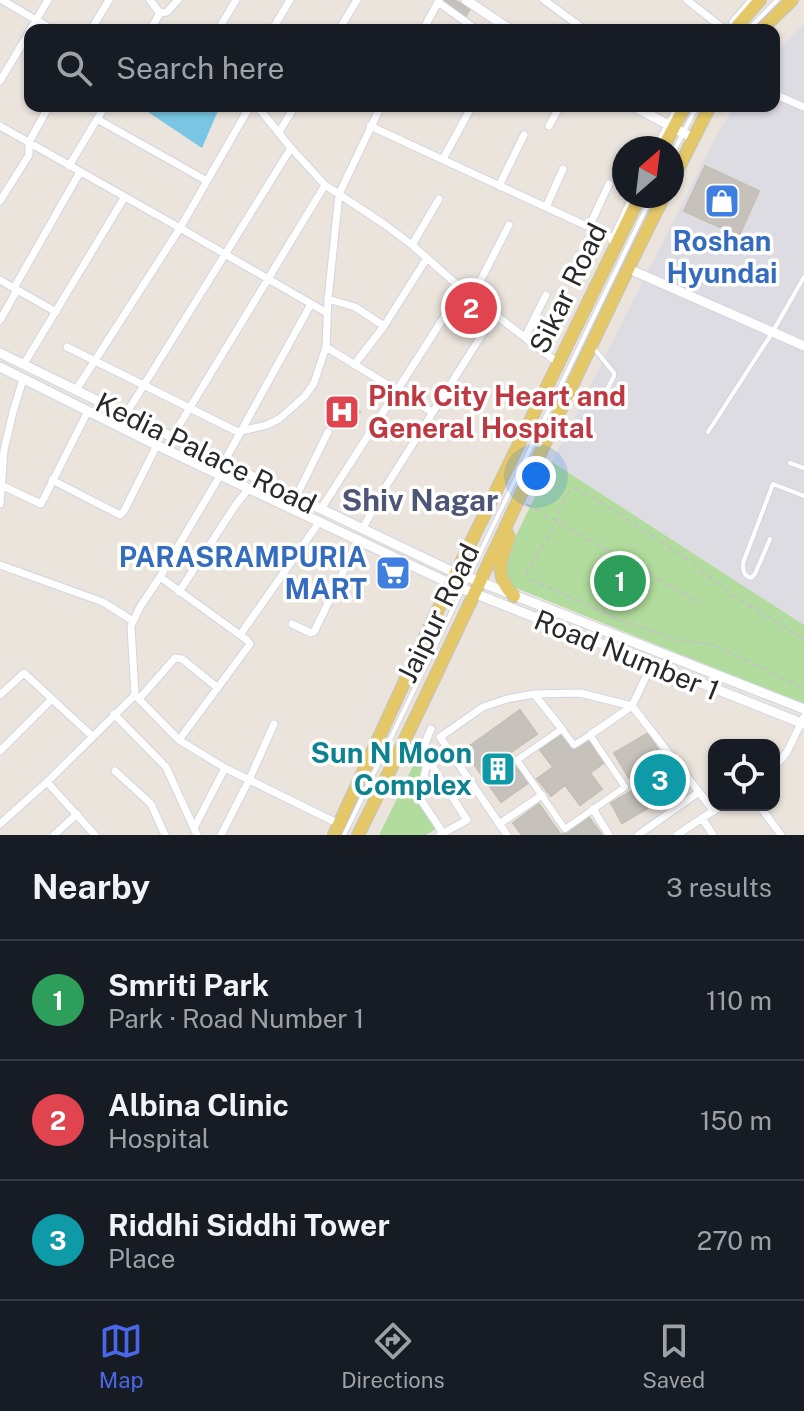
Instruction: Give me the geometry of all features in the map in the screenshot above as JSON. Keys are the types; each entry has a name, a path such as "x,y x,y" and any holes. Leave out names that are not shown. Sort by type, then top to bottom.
{"main road":[{"path":"767,24 792,0"},
{"path":"738,24 753,2"},
{"path":"677,136 681,112"},
{"path":"674,136 702,112"},
{"name":"Sikar Road","path":"339,831 391,708 463,581 556,361 633,208"},
{"name":"Jaipur Road","path":"358,835 415,715 463,581 505,528 565,397 658,208"},
{"path":"505,528 509,537 500,575 514,596"}],"street":[{"path":"2,0 43,24"},
{"path":"34,24 48,0"},
{"path":"95,24 109,0"},
{"path":"150,0 160,13"},
{"path":"160,13 167,12 178,0"},
{"path":"222,24 236,0"},
{"path":"276,24 290,0"},
{"path":"343,24 357,0"},
{"path":"466,0 502,24"},
{"path":"544,0 577,24"},
{"path":"687,0 718,24"},
{"path":"426,24 439,1 466,24"},
{"path":"732,24 753,2"},
{"path":"154,24 160,13"},
{"path":"0,81 24,40"},
{"path":"780,97 804,107"},
{"path":"0,201 29,155 29,142 46,112"},
{"path":"69,166 101,112"},
{"path":"76,390 180,228 247,112"},
{"path":"262,112 325,185 412,245 462,289 556,361"},
{"path":"279,132 291,112"},
{"path":"67,347 240,432 279,419 305,396 314,383 326,347 339,194 378,112"},
{"path":"443,159 469,112"},
{"path":"549,126 557,112"},
{"path":"644,112 678,131 672,136"},
{"path":"97,119 207,181"},
{"path":"0,126 327,313"},
{"path":"370,126 616,239 628,208"},
{"path":"499,186 524,135"},
{"path":"126,414 291,148"},
{"path":"546,207 563,169"},
{"path":"0,320 80,172"},
{"path":"589,227 609,184"},
{"path":"172,437 325,185"},
{"path":"24,364 124,198"},
{"path":"412,245 439,199"},
{"path":"472,297 509,225"},
{"path":"354,365 384,326 427,258"},
{"path":"629,269 804,346"},
{"path":"0,280 56,312"},
{"path":"321,509 462,289"},
{"path":"525,337 546,295"},
{"path":"328,299 355,307 384,326"},
{"path":"311,304 224,462 221,474 131,626 137,697 179,740 339,831"},
{"path":"363,528 383,491 495,314"},
{"path":"326,347 432,412"},
{"name":"Kedia Palace Road","path":"0,353 363,528 463,581"},
{"name":"Kedia Palace Road","path":"0,367 320,521 463,581"},
{"path":"0,504 1,470 7,437 23,379"},
{"path":"1,485 41,504 88,411"},
{"path":"296,497 328,432"},
{"path":"52,480 120,515 157,445"},
{"path":"179,592 249,488"},
{"path":"240,635 320,521"},
{"path":"292,624 314,632 359,539"},
{"path":"0,565 103,602 133,621"},
{"path":"160,577 247,640 249,646 179,740"},
{"name":"Road Number 1","path":"463,581 514,596 804,709"},
{"name":"Road Number 1","path":"463,581 652,664 803,722"},
{"path":"0,824 175,658 182,659 218,688"},
{"path":"534,694 574,745 632,706 652,664"},
{"path":"0,695 24,673 92,736"},
{"path":"440,737 483,707 507,699 534,694 580,693 632,706 708,803"},
{"path":"0,751 52,699"},
{"path":"114,714 166,767 196,832"},
{"path":"415,715 440,737 507,835"},
{"path":"780,761 803,722"},
{"path":"221,835 274,724"},
{"path":"428,760 419,797 442,834 467,820 422,750 431,729"},
{"path":"562,729 517,760 565,829 625,787 590,735"},
{"path":"196,832 225,768"},
{"path":"115,771 151,804 165,835"},
{"path":"47,782 95,835"},
{"path":"638,835 699,792"},
{"path":"499,824 542,795"},
{"path":"593,809 609,835"},
{"path":"677,835 714,811"},
{"path":"763,811 781,835"},
{"path":"54,835 77,814"},
{"path":"702,818 713,835"}],"lane":[{"path":"754,24 777,0"},
{"path":"677,136 692,112"},
{"path":"463,581 646,208"},
{"path":"708,432 804,277"},
{"path":"565,397 601,402 603,399 614,375 592,345"},
{"path":"790,463 804,468"},
{"path":"770,539 755,574 751,578 746,576 743,563 773,484 804,496"}],"path":[{"path":"804,639 734,596 679,553 584,493 571,489 527,576 621,620 682,641 711,644 804,689"},
{"path":"518,500 702,604"}],"shaded area":[{"path":"804,24 804,625 552,462 680,208 684,208 684,200 717,134 731,112 780,112 780,48"}],"green space":[{"path":"552,462 804,625 804,704 506,584 506,556"},
{"path":"419,754 424,759 416,798 437,828 426,835 379,835"}],"water":[{"path":"148,112 217,112 202,148"}],"building":[{"path":"444,0 454,0 470,9 466,16 443,3"},
{"name":"Roshan Hyundai","path":"705,166 759,191 739,236 684,211"},
{"path":"468,298 483,309 475,321 466,314 463,319 456,314"},
{"path":"335,398 360,412 352,426 327,411"},
{"name":"Sun N Moon Complex","path":"520,710 537,734 507,755 528,783 501,802 464,750"},
{"path":"564,733 575,748 587,739 605,762 590,773 602,789 580,805 565,785 551,796 537,779 553,767 540,750"},
{"path":"648,733 681,789 622,823 611,803 647,782 640,771 629,778 614,753"},
{"path":"539,804 561,835 522,835 513,823"},
{"path":"588,816 602,835 561,835"}],"place":[{"name":"Roshan Hyundai","path":"722,201"},
{"name":"Albina Clinic","path":"471,308"},
{"name":"Pink City Heart and General Hospital","path":"342,412"},
{"name":"PARASRAMPURIA MART","path":"393,573"},
{"name":"Smriti Park","path":"620,581"},
{"name":"Sun N Moon Complex","path":"498,769"},
{"name":"Riddhi Siddhi Tower","path":"660,780"}],"district":[{"name":"Shiv Nagar","path":"420,501"}]}
